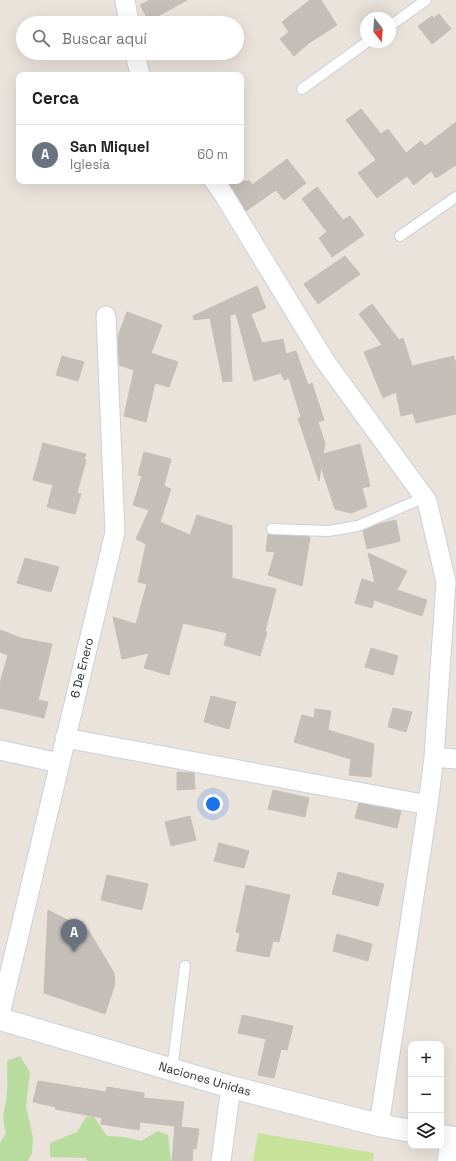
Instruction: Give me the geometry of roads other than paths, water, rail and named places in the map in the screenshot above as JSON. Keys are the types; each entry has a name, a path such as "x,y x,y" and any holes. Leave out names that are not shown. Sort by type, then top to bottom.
{"street":[{"path":"125,0 128,16"},
{"path":"137,60 139,72"},
{"path":"216,184 325,361 425,497 446,582 434,757 379,1125"},
{"name":"6 De Enero","path":"0,1014 114,532 106,316"},
{"path":"65,738 428,805"},
{"path":"0,750 59,763"},
{"path":"434,757 456,760"},
{"name":"Naciones Unidas","path":"0,1019 231,1087 379,1125 408,1130"},
{"path":"221,1161 231,1087"},
{"path":"447,1161 449,1137"}],"lane":[{"path":"396,22 426,0"},
{"path":"302,89 360,47"},
{"path":"400,236 456,197"},
{"path":"272,529 328,531 358,526 425,497"},
{"path":"172,1070 186,966"}],"place":[{"name":"San Miquel","path":"74,952"}]}
